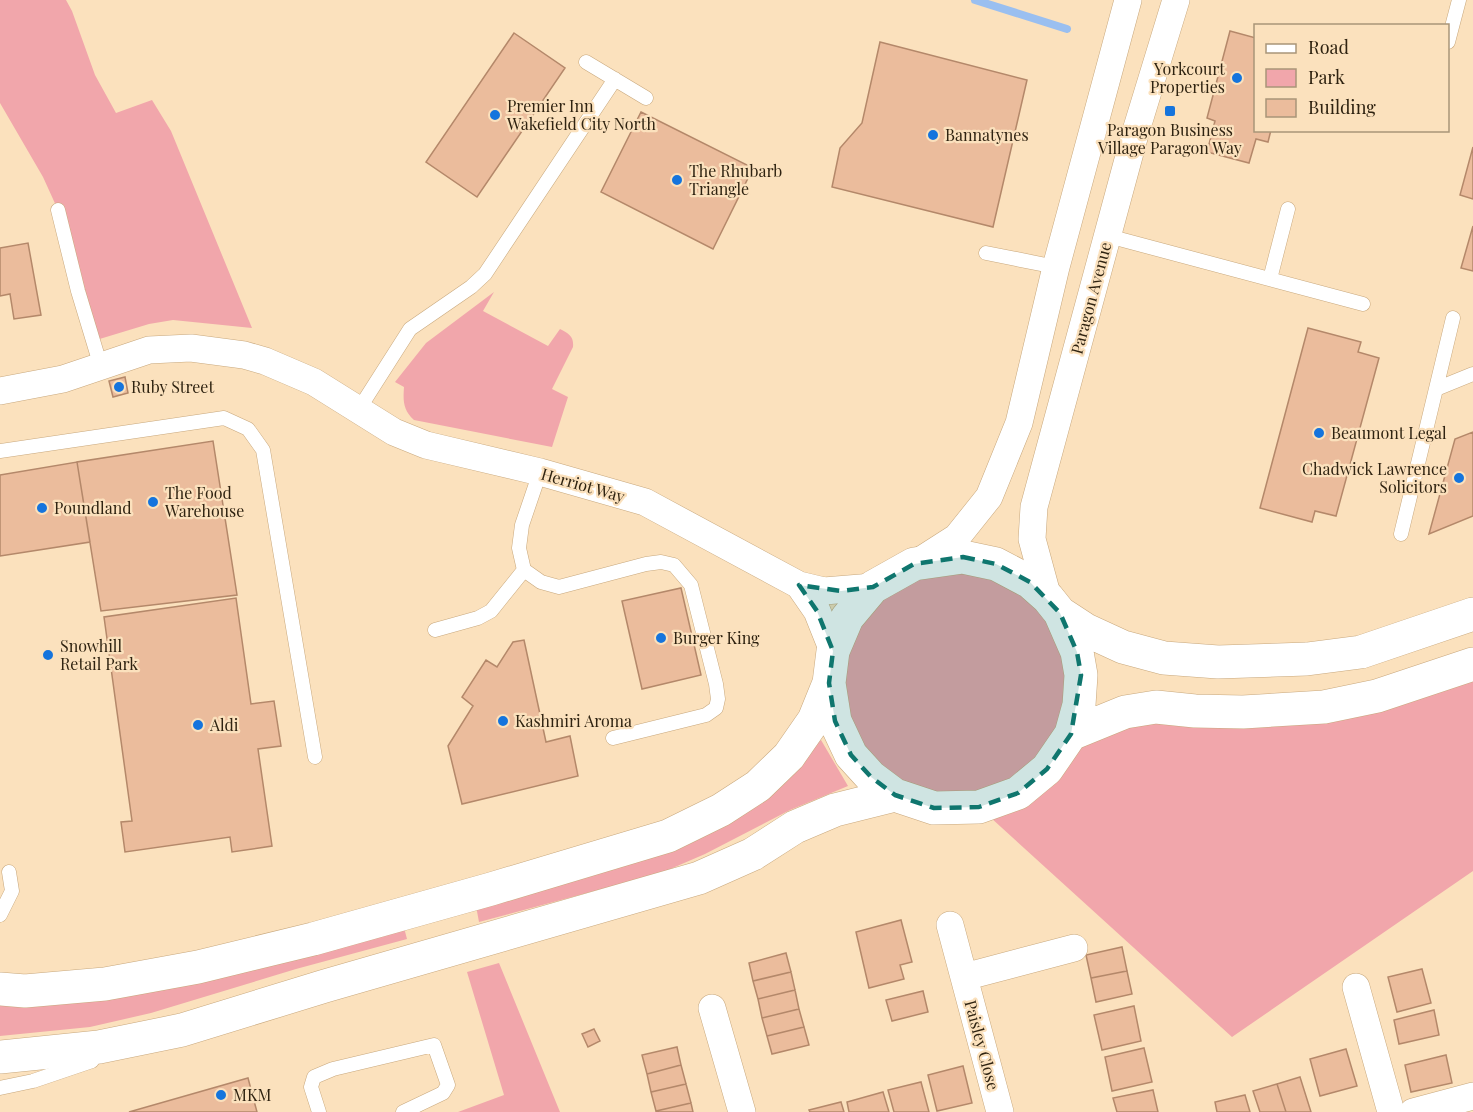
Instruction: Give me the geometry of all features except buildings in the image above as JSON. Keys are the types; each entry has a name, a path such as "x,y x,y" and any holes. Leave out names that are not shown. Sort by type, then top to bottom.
{"highway":[{"path":"0,989 25,990 105,984 198,967 313,939 668,836 721,810 758,786 789,756 814,720 829,683 833,651 847,618 873,587 914,564 963,557 996,564 1030,582 1054,606 1086,630 1123,646 1164,658 1218,662 1307,659 1361,652 1473,614"},
{"path":"829,683 835,721 851,755 871,777 895,795 934,808 979,807 1018,793 1047,769 1071,734 1079,705 1081,675 1077,652 1054,606"},
{"path":"1071,734 1125,712 1156,708 1243,712 1324,706 1377,696 1473,664"},
{"path":"0,1057 99,1047 182,1030 325,986 699,878 753,854 795,827 835,810 895,795"}],"street":[{"path":"914,564 957,537 989,497 1019,423 1056,267 1128,0"},
{"name":"Paragon Avenue","path":"1054,606 1032,539 1034,507 1135,134 1176,0"},
{"name":"Herriot Way","path":"101,367 149,350 191,348 244,355 265,361 314,382 394,432 426,445 540,472 645,502 798,585 824,591 873,587"},
{"path":"0,391 63,379 101,367"},
{"name":"Herriot Way","path":"798,585 817,611 833,651"},
{"name":"Paisley Close","path":"950,925 1000,1112"},
{"name":"Paisley Close","path":"964,977 1074,948"},
{"path":"1356,987 1391,1112"},
{"path":"712,1008 742,1112"},
{"path":"1413,1112 1473,1096"}],"lane":[{"path":"1449,38 1459,0"},
{"path":"586,62 646,98"},
{"path":"359,409 410,330 471,287 485,274 615,79"},
{"path":"1270,279 1288,209"},
{"path":"58,210 78,291 101,367"},
{"path":"1108,236 1363,304"},
{"path":"986,253 1056,267"},
{"path":"1401,534 1453,318"},
{"path":"1436,389 1473,374"},
{"path":"0,451 224,418 248,429 263,450 315,757"},
{"path":"540,472 522,525 519,548 524,570 541,582 559,587 661,562 674,565 691,585 716,684 718,699 716,708 706,716 613,738"},
{"path":"435,630 478,618 491,611 524,570"},
{"path":"0,915 12,891 9,872"},
{"path":"0,1088 33,1081 182,1030"},
{"path":"319,1112 310,1087 314,1077 333,1070 434,1045 448,1085 442,1093 403,1112"}],"highlighted area":[{"path":"963,557 996,564 1030,582 1060,613 1077,652 1081,675 1071,734 1047,769 1018,793 979,807 934,808 895,795 871,777 851,755 835,721 829,683 833,651 817,611 799,585 841,591 873,587 914,564"}],"green space":[{"path":"0,0 66,0 95,75 116,113 152,100 171,131 252,328 173,320 149,324 93,341 58,210 43,177 0,103"},
{"path":"494,292 483,311 548,346 560,329 573,340 573,347 552,389 568,397 552,447 414,420 404,405 404,387 395,382 426,343"},
{"path":"963,557 1060,613 1071,733 1243,712 1473,664 1473,871 1232,1037 979,807 934,808 851,755 833,651 873,587"},
{"path":"821,740 848,786 790,810 705,854 661,873 479,922 476,906 772,791"},
{"path":"403,924 407,939 296,969 151,1013 90,1027 0,1036 0,1000"},
{"path":"499,963 560,1112 458,1112 504,1095 467,972"}],"waterway":[{"path":"975,0 1067,29"}],"place":[{"name":"Yorkcourt Properties","path":"1237,78"},
{"name":"Paragon Business Village Paragon Way","path":"1170,111"},
{"name":"Premier Inn Wakefield City North","path":"495,115"},
{"name":"Bannatynes","path":"933,135"},
{"name":"The Rhubarb Triangle","path":"677,180"},
{"name":"Ruby Street","path":"119,387"},
{"name":"Beaumont Legal","path":"1319,433"},
{"name":"Chadwick Lawrence Solicitors","path":"1459,478"},
{"name":"The Food Warehouse","path":"153,502"},
{"name":"Poundland","path":"42,508"},
{"name":"Burger King","path":"661,638"},
{"name":"Snowhill Retail Park","path":"48,655"},
{"name":"Kashmiri Aroma","path":"503,721"},
{"name":"Aldi","path":"198,725"},
{"name":"MKM","path":"221,1095"}]}
